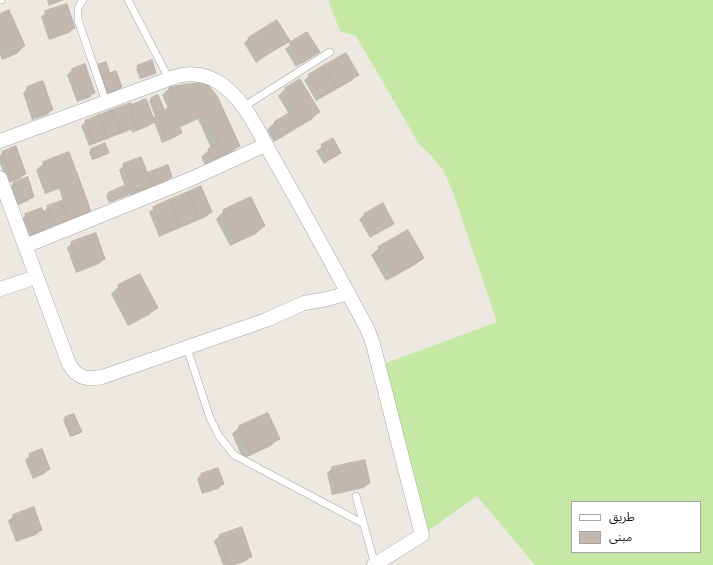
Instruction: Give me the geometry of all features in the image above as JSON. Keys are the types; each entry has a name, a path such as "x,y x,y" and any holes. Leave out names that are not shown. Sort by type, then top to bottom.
{"street":[{"path":"0,141 169,79 188,74 198,74 210,77 230,91 243,107 265,145 348,293 373,344 422,535 375,565"},
{"path":"25,246 190,179 265,145"},
{"path":"0,178 69,364 78,376 90,379 102,377 266,320 304,303 327,300 348,293"},
{"path":"0,289 36,277"}],"lane":[{"path":"83,0 78,8 78,20 106,102"},
{"path":"128,0 169,79"},
{"path":"243,107 330,52"},
{"path":"187,348 210,418 219,436 234,456 364,524"},
{"path":"356,496 375,565"}],"green space":[{"path":"328,0 713,0 713,565 535,565 477,496 422,535 378,366 497,322 453,192 443,170 430,154 419,144 356,36 340,31"}],"building":[{"path":"67,4 75,28 54,36 45,11"},
{"path":"9,10 25,46 10,53 5,43 0,45 0,14"},
{"path":"277,20 290,41 261,58 248,38"},
{"path":"307,32 320,52 302,63 289,43"},
{"path":"346,53 359,75 337,88 323,66"},
{"path":"152,60 156,73 142,78 137,66"},
{"path":"106,62 110,74 102,77 97,65"},
{"path":"85,64 95,93 82,98 72,69"},
{"path":"323,66 337,88 321,97 308,75"},
{"path":"116,71 122,87 108,93 102,77"},
{"path":"300,79 320,112 281,135 274,122 297,108 285,88"},
{"path":"43,81 53,110 37,116 27,87"},
{"path":"198,83 209,86 217,96 240,146 213,159 208,149 219,143 205,112 185,122 169,87"},
{"path":"158,95 164,109 157,113 151,98"},
{"path":"146,99 155,122 137,129 129,109 133,108 132,105"},
{"path":"131,103 133,108 129,109 136,126 120,131 112,110"},
{"path":"172,107 182,133 167,139 157,113"},
{"path":"112,110 120,131 107,137 99,115"},
{"path":"99,115 107,137 94,142 85,121"},
{"path":"333,138 341,153 329,160 321,145"},
{"path":"105,143 109,153 94,159 91,149"},
{"path":"16,146 26,174 12,179 2,152"},
{"path":"69,152 84,192 72,197 67,183 53,188 43,162"},
{"path":"141,157 152,185 134,192 123,164"},
{"path":"168,165 172,177 152,185 147,173"},
{"path":"28,177 34,197 21,202 13,183"},
{"path":"124,186 128,195 111,201 108,193"},
{"path":"201,186 212,212 199,218 188,192"},
{"path":"84,192 91,212 68,220 61,201"},
{"path":"188,192 199,218 180,225 169,200"},
{"path":"251,197 265,226 237,240 223,210"},
{"path":"169,200 180,225 164,232 153,207"},
{"path":"61,201 68,220 54,225 47,206"},
{"path":"383,203 394,224 375,234 364,214"},
{"path":"42,208 50,227 32,233 25,214"},
{"path":"408,230 424,258 394,275 378,247"},
{"path":"96,233 105,259 81,268 71,242"},
{"path":"140,274 158,308 136,319 118,285"},
{"path":"268,413 280,439 250,452 239,426"},
{"path":"74,414 82,432 72,436 65,417"},
{"path":"42,449 50,469 37,475 29,454"},
{"path":"365,460 370,483 337,491 332,467"},
{"path":"218,468 224,484 207,490 201,474"},
{"path":"34,507 42,530 21,538 13,515"},
{"path":"242,527 252,557 229,565 219,535"}]}
